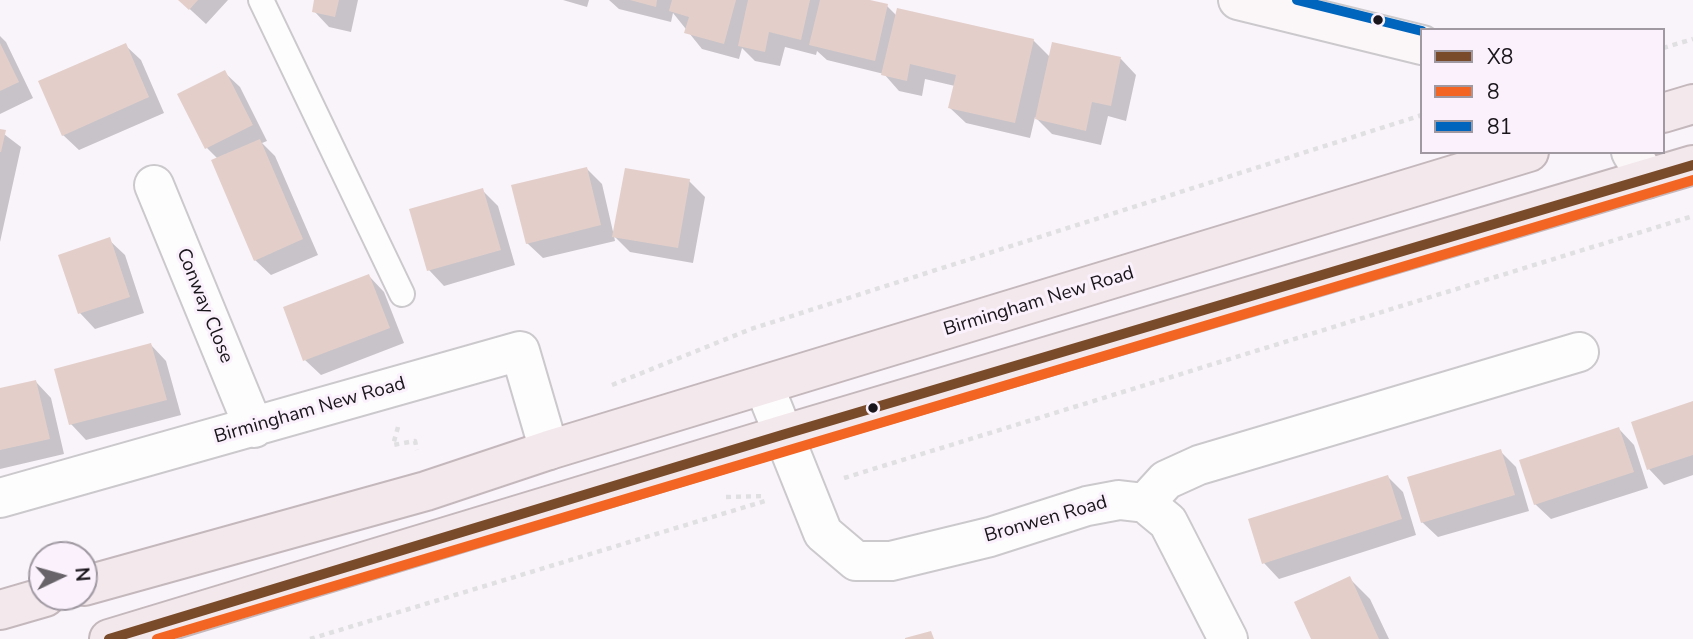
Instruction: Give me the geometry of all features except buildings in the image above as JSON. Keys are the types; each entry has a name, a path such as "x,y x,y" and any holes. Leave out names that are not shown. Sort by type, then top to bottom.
{"highway":[{"path":"1665,112 1693,104"},
{"name":"Birmingham New Road","path":"98,582 426,491 549,450 1522,154"},
{"path":"109,639 782,435 1639,166 1693,165"},
{"path":"0,610 28,602"}],"main road":[{"path":"1238,0 1420,45"}],"street":[{"name":"Conway Close","path":"154,185 254,428"},
{"name":"Birmingham New Road","path":"0,498 520,351 549,450"},
{"path":"1228,639 1168,522 1145,503 1166,481 1199,465 1579,352"},
{"name":"Bronwen Road","path":"764,386 823,533 856,561 891,561 990,537 1087,506 1119,500 1145,503"}],"lane":[{"path":"261,0 402,293"}],"path":[{"path":"1665,47 1693,40"},
{"path":"601,389 751,329 1420,116"},
{"path":"310,639 1693,216"}],"transit line":[{"name":"81","path":"1297,0 1420,31"},
{"name":"X8","path":"109,639 782,435 1693,165"},
{"name":"8","path":"157,639 1693,180"}]}
